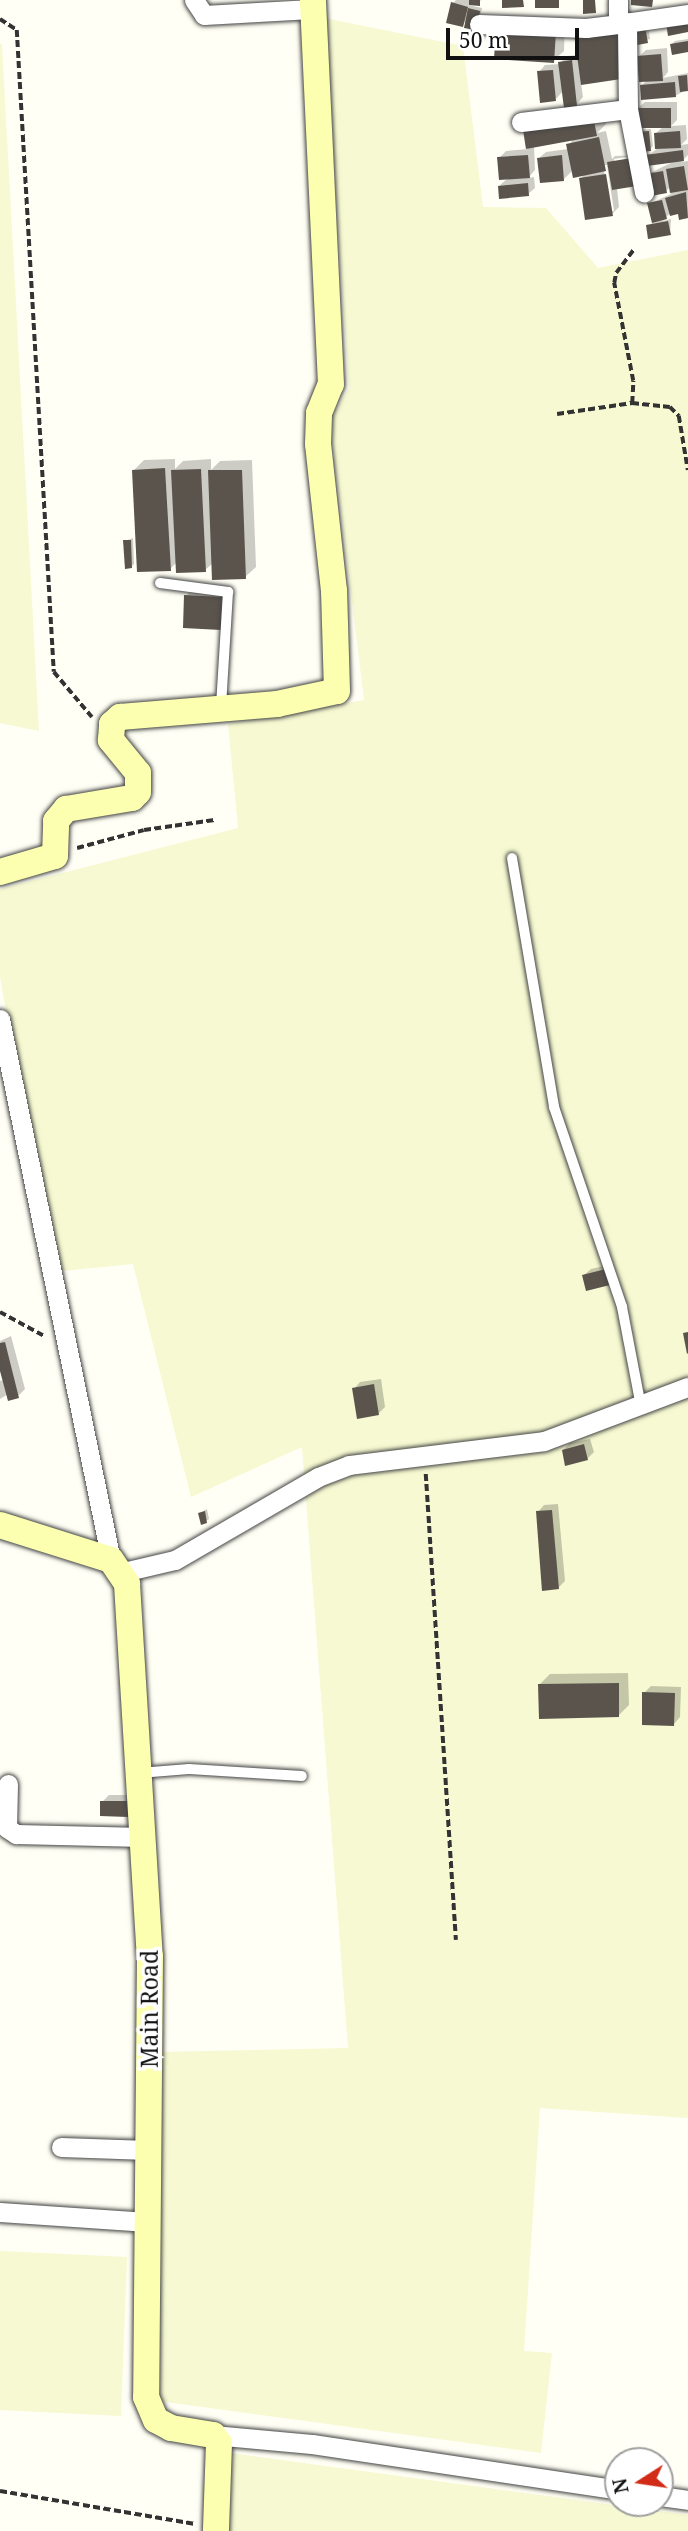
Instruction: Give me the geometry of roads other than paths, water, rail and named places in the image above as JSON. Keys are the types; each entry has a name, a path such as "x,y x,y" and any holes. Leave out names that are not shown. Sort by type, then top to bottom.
{"street":[{"path":"0,872 55,856 56,821 65,809 132,798 138,792 138,773 109,732 120,717 329,696 340,684 318,444 319,412 331,384 312,5 204,15 194,0"},
{"path":"618,0 623,23 628,109 644,192"},
{"path":"479,24 586,28 688,14"},
{"path":"521,122 628,109"},
{"path":"0,1018 115,1566"},
{"path":"0,1525 115,1566 175,1560 211,1543 339,1469 544,1441 641,1407 688,1387"},
{"name":"Main Road","path":"115,1566 127,1584 150,1956 146,2397 150,2412 171,2428 213,2435"},
{"path":"8,1784 7,1828 16,1834 143,1837"},
{"path":"61,2147 148,2150"},
{"path":"0,2212 148,2222"},
{"path":"213,2435 312,2444 604,2488"},
{"path":"213,2435 222,2453 216,2529"}],"lane":[{"path":"160,583 228,592 221,706"},
{"path":"512,858 554,1107 622,1307 641,1407"},
{"path":"138,1773 189,1769 302,1776"}]}
